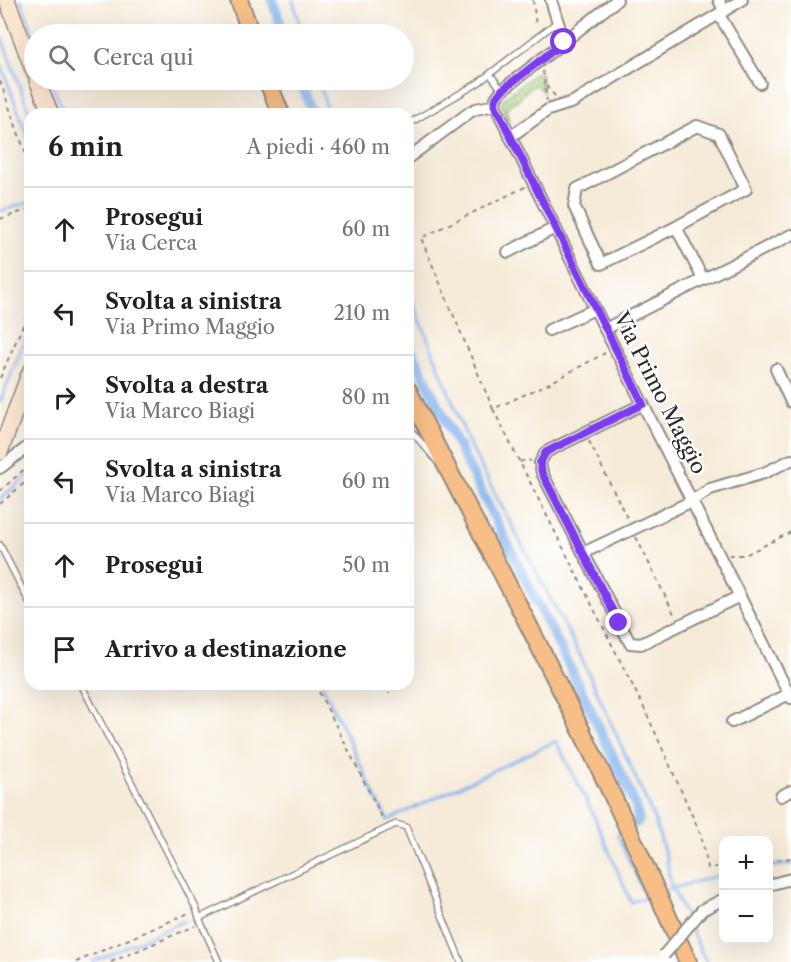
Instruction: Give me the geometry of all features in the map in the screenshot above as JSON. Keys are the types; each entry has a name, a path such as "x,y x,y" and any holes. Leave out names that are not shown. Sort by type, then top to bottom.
{"highway":[{"path":"239,0 247,24"},
{"path":"271,90 279,108"},
{"path":"414,402 552,670 688,962"}],"main road":[{"path":"7,0 24,45"},
{"path":"41,90 49,108"},
{"path":"0,452 24,388"}],"street":[{"path":"551,0 564,42"},
{"path":"414,154 470,112 495,105 496,98 502,90 617,0"},
{"path":"719,0 722,13 760,83"},
{"path":"510,136 548,110 573,102 742,0"},
{"name":"Via Primo Maggio","path":"495,105 614,348 790,696"},
{"path":"697,126 719,134 746,189 676,226 600,264 574,206 577,189 697,126"},
{"path":"676,226 703,279"},
{"path":"508,252 555,228"},
{"path":"605,329 791,235"},
{"path":"549,330 596,309"},
{"path":"776,369 791,402"},
{"path":"643,404 546,452 540,463 542,473 630,643 641,644 740,596"},
{"path":"0,468 24,450"},
{"path":"583,553 692,501 710,489 764,473 791,460"},
{"path":"732,722 790,696"},
{"path":"773,884 791,879"},
{"path":"661,958 702,910 719,901"}],"lane":[{"path":"414,120 478,83 558,21"},
{"path":"490,74 502,90"},
{"path":"414,434 448,472"},
{"path":"0,545 24,592"},
{"path":"84,690 197,910 219,962"},
{"path":"200,920 396,824 406,827 462,962"}],"path":[{"path":"0,81 24,148"},
{"path":"533,183 421,238 493,409 646,712 701,835 708,868 719,867"},
{"path":"0,219 24,211"},
{"path":"0,378 24,323"},
{"path":"493,409 550,383 614,348"},
{"path":"0,491 24,469"},
{"path":"0,504 24,483"},
{"path":"721,559 731,554 745,555 791,531"},
{"path":"318,690 388,827"},
{"path":"773,860 791,858"},
{"path":"76,962 197,910"},
{"path":"111,962 200,920"}],"green space":[{"path":"541,72 543,92 538,86 529,88 518,100 509,105 506,112 509,120 503,110 503,99 535,73 537,75"}],"waterway":[{"path":"21,0 29,24"},
{"path":"272,0 280,24"},
{"path":"293,0 299,24"},
{"path":"0,33 28,108"},
{"path":"0,62 24,127"},
{"path":"54,90 62,108"},
{"path":"304,90 311,108"},
{"path":"322,90 326,108"},
{"path":"0,211 24,204"},
{"path":"414,304 470,446 581,657 654,818 666,857 671,885 688,922"},
{"path":"0,402 24,342"},
{"path":"414,355 609,748 636,807 639,820 636,823"},
{"path":"0,499 24,479"},
{"path":"325,690 388,820 556,741 593,814 631,902 651,896"},
{"path":"620,832 617,834 669,946"},
{"path":"773,866 791,864"},
{"path":"667,890 719,875"},
{"path":"92,962 184,921"},
{"path":"690,928 706,962"},
{"path":"671,953 675,962"}],"route":[{"path":"564,42 502,90 496,98 495,105 643,404 546,452 540,463 542,473 619,623"}]}
